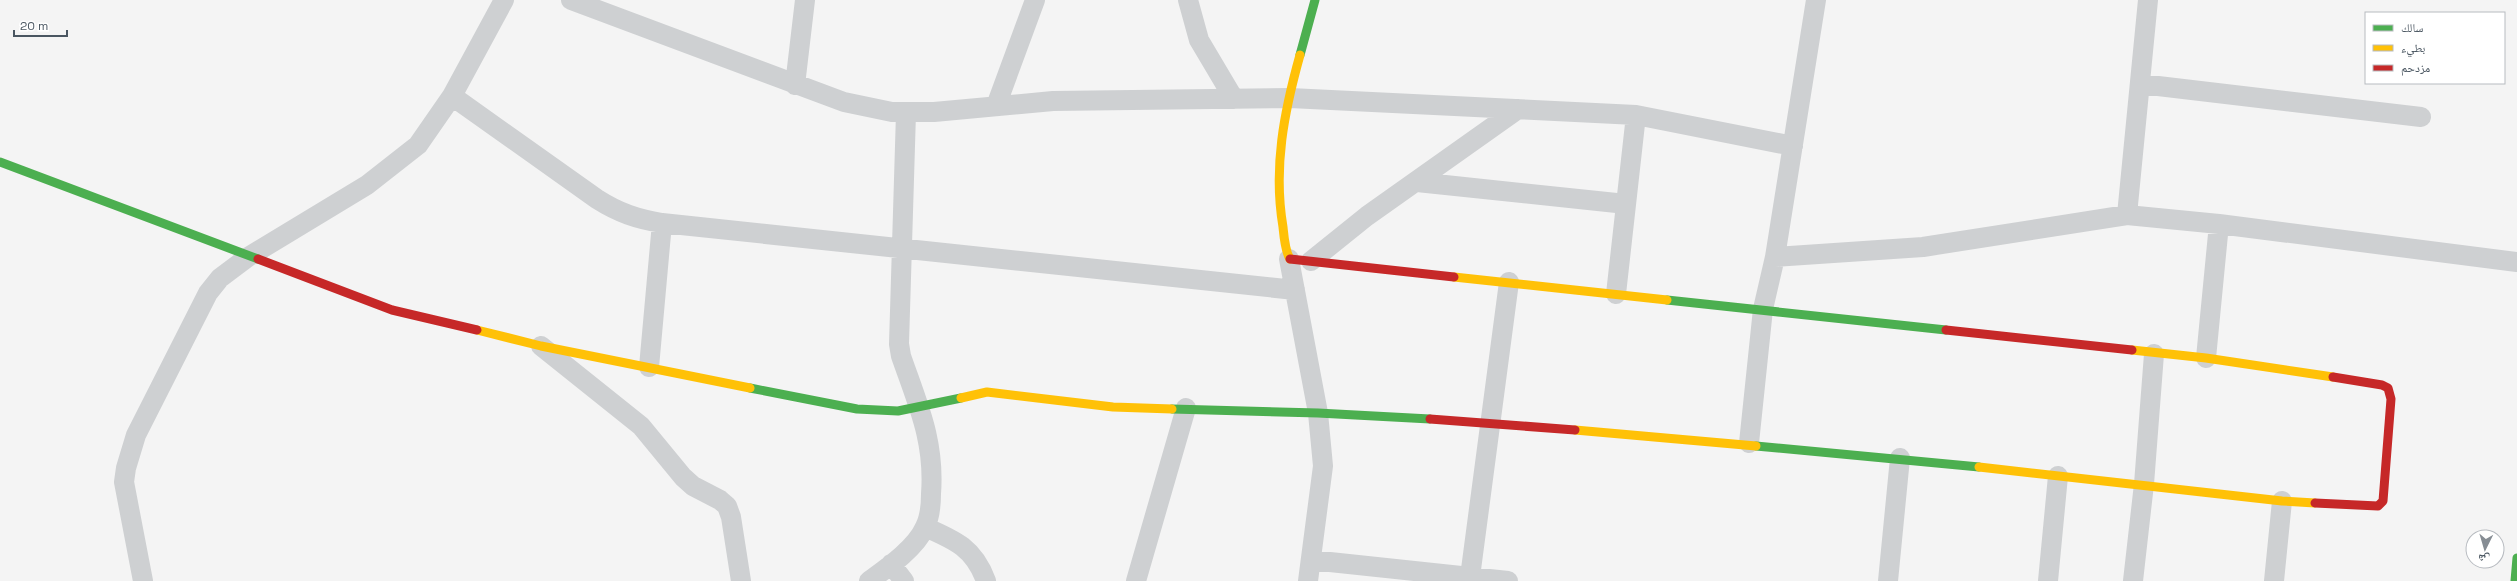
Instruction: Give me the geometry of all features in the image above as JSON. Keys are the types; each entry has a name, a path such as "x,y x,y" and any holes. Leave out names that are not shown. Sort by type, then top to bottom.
{"street":[{"path":"143,581 124,482 129,455 136,435 208,293 220,278 248,257 317,216 396,163 418,145 452,96 504,0"},
{"path":"571,0 795,85 844,102 906,113 1053,101 1290,98 1636,115 1793,146"},
{"path":"795,85 805,0"},
{"path":"996,106 1035,0"},
{"path":"1188,0 1199,40 1234,99"},
{"path":"1308,581 1323,466 1318,413 1284,237 1278,175 1279,155 1290,98 1315,0"},
{"path":"1749,443 1764,309 1775,257 1816,0"},
{"path":"2127,215 2148,0"},
{"path":"2141,84 2421,117"},
{"path":"452,96 618,212 634,218 662,223 1295,290"},
{"path":"1311,261 1367,216 1518,109"},
{"path":"869,581 891,564 908,548 925,527 930,504 932,456 929,438 901,356 899,344 906,113"},
{"path":"1616,294 1636,115"},
{"path":"0,162 248,257 392,310 541,346 857,409 898,411 987,392 1113,407 1318,413 1491,423 1749,443 2144,484 2282,501 2380,504 2385,490 2391,392 2382,385 2206,358 2154,354 1764,309 1289,259"},
{"path":"1417,182 1626,204"},
{"path":"1775,257 1923,247 2127,215 2219,224 2517,262"},
{"path":"649,368 662,223"},
{"path":"2206,358 2219,224"},
{"path":"1470,577 1508,282"},
{"path":"541,346 642,426 683,478 693,486 720,500 727,506 731,517 741,581"},
{"path":"2133,581 2144,484 2154,354"},
{"path":"1136,581 1186,408"},
{"path":"1888,581 1900,458"},
{"path":"2048,581 2058,476"},
{"path":"2274,581 2282,501"},
{"path":"925,527 963,545 973,557 986,581"},
{"path":"2515,581 2517,558"},
{"path":"1311,560 1508,581"},
{"path":"891,564 904,581"}],"traffic: fast":[{"path":"1300,55 1315,0"},
{"path":"0,162 258,259"},
{"path":"1667,300 1946,330"},
{"path":"750,388 857,409 898,411 961,398"},
{"path":"1172,409 1318,413 1430,419"},
{"path":"1756,446 1979,467"},
{"path":"2515,581 2517,558"}],"traffic: slow":[{"path":"1290,259 1285,244 1280,205 1280,162 1285,119 1300,55"},
{"path":"1454,277 1667,300"},
{"path":"477,330 541,346 750,388"},
{"path":"2132,350 2206,358 2333,377"},
{"path":"961,398 987,392 1113,407 1172,409"},
{"path":"1575,430 1756,446"},
{"path":"1979,467 2282,501 2315,503"}],"traffic: jam":[{"path":"258,259 392,310 477,330"},
{"path":"1290,259 1454,277"},
{"path":"1946,330 2132,350"},
{"path":"2315,503 2378,506 2383,501 2391,399 2388,388 2382,385 2333,377"},
{"path":"1430,419 1575,430"}]}
